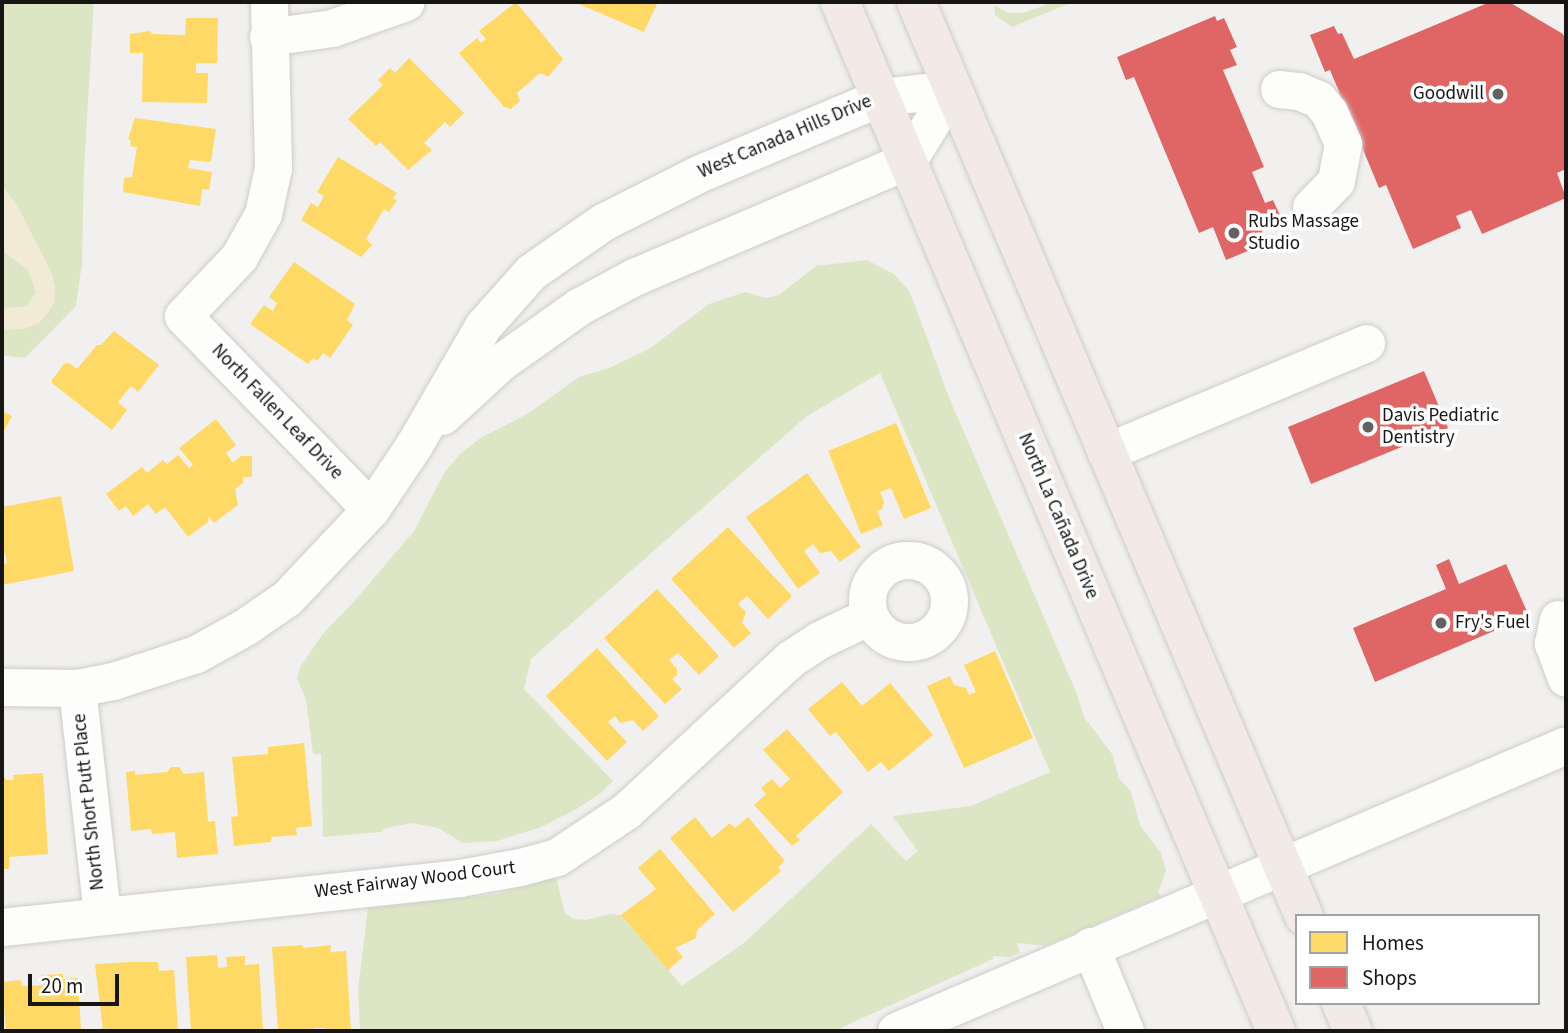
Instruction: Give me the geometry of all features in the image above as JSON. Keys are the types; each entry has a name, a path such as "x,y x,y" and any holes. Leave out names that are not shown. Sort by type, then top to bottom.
{"main road":[{"name":"North La Cañada Drive","path":"840,2 1276,1031"},
{"path":"916,2 1303,914"},
{"path":"1342,1005 1353,1031"}],"street":[{"path":"269,19 332,28 406,2"},
{"name":"North Fallen Leaf Drive","path":"269,19 273,168 263,214 239,257 183,316 371,509"},
{"path":"908,160 952,89"},
{"name":"West Canada Hills Drive","path":"2,687 77,688 173,663 246,627 288,598 371,509 414,445 483,326 531,272 603,222 650,197 881,97 952,89"},
{"path":"1279,89 1299,91 1318,99 1329,112 1343,144 1336,181 1311,207"},
{"name":"West Canada Hills Drive","path":"414,445 501,362 578,307 635,277 908,160"},
{"path":"1106,452 1366,343"},
{"name":"West Fairway Wood Court","path":"2,927 459,878 520,867 556,857 626,811 790,659 820,640 869,616"},
{"path":"1558,619 1553,643 1566,678"},
{"name":"North Short Putt Place","path":"77,688 102,916"},
{"path":"896,1031 1566,745"},
{"path":"1090,946 1125,1031"}],"green space":[{"path":"2,2 94,2 84,168 82,264 76,306 25,358 2,355"},
{"path":"1054,2 1073,2 1012,27 995,15 994,5 1008,13 1023,13"},
{"path":"867,260 894,274 910,292 948,395 1077,694 1084,717 1112,754 1119,778 1131,792 1140,825 1161,853 1166,870 1158,893 1162,896 1045,946 1017,943 1020,953 1009,957 993,956 993,959 834,1031 360,1031 358,990 368,908 497,894 556,877 565,913 573,919 586,920 611,914 621,915 682,986 745,942 871,824 906,861 918,851 892,816 971,806 1050,772 880,373 807,416 531,659 524,689 613,781 601,793 539,828 497,841 463,843 438,828 412,823 386,828 382,832 323,837 321,754 313,754 306,700 297,678 300,667 322,635 414,531 444,473 460,454 479,439 527,414 579,377 609,368 649,349 709,304 745,292 766,298 779,295 816,266"}],"sand":[{"path":"2,185 18,207 52,274 55,289 54,303 48,313 39,323 24,329 2,330 2,308 22,307 28,304 36,292 28,270 2,251"}],"building: Homes":[{"path":"516,2 563,59 548,77 540,73 517,93 520,101 511,109 504,107 459,53 477,38 481,43 486,39 479,31"},
{"path":"574,2 652,2 657,4 644,32"},
{"path":"186,18 218,18 217,63 196,63 196,73 208,73 207,103 142,102 143,53 130,53 130,34 150,31 152,34 185,35"},
{"path":"409,58 464,113 450,127 445,122 424,143 432,150 408,170 380,142 376,146 348,119 383,85 378,80 390,68 395,73"},
{"path":"135,118 216,129 211,162 190,160 188,168 212,172 209,190 202,189 200,206 123,192 124,178 132,177 137,147 130,146 131,140 128,139"},
{"path":"338,157 397,193 393,198 397,200 389,212 384,209 366,239 372,245 361,257 301,220 311,203 318,207 324,196 317,192"},
{"path":"294,262 355,304 347,320 353,325 330,358 323,353 318,360 312,359 308,364 250,324 264,305 273,311 277,303 269,297"},
{"path":"114,331 159,365 138,392 131,386 118,402 127,410 112,430 52,383 52,380 64,364 69,363 77,369 97,345 101,345"},
{"path":"2,411 12,416 2,435"},
{"path":"216,419 236,445 226,453 233,463 241,456 252,456 252,477 243,477 243,483 235,489 238,505 214,523 209,517 208,522 188,537 165,507 156,514 148,504 133,516 126,506 119,511 106,494 142,467 147,473 163,460 167,464 178,455 189,468 193,465 179,448"},
{"path":"896,423 931,508 904,519 891,488 880,492 884,502 882,509 877,511 883,525 861,534 828,451"},
{"path":"807,473 861,547 840,562 831,551 820,553 813,544 804,551 820,573 798,589 746,517"},
{"path":"61,496 74,571 2,585 2,564 7,563 5,553 2,554 2,507"},
{"path":"728,527 792,596 768,619 747,596 738,604 746,612 742,623 751,633 734,648 671,579"},
{"path":"657,589 719,656 699,675 678,653 669,660 677,669 677,675 672,679 682,689 665,704 604,638"},
{"path":"597,648 659,716 643,731 633,720 620,723 615,716 608,722 627,742 607,761 546,696"},
{"path":"995,651 1033,738 964,768 927,686 950,676 954,685 966,688 969,695 976,692 964,665"},
{"path":"842,682 862,706 890,683 933,735 889,771 881,762 868,772 836,732 830,736 808,709"},
{"path":"787,729 843,792 796,836 800,840 792,846 754,805 766,794 761,788 772,779 780,788 790,779 763,750"},
{"path":"304,743 312,826 296,828 297,835 271,837 271,842 234,846 231,817 238,816 232,757 268,754 268,747"},
{"path":"171,767 179,767 184,774 204,772 208,822 215,821 218,854 177,858 175,832 152,834 151,829 131,831 126,772 135,771 135,775 167,772"},
{"path":"43,773 48,854 9,857 9,869 2,869 2,774 6,780 14,780 13,775"},
{"path":"695,817 712,838 730,823 735,828 748,817 785,861 778,867 781,871 733,912 670,838"},
{"path":"660,849 715,914 697,930 696,938 675,948 683,957 668,970 621,915 656,889 638,868"},
{"path":"303,945 303,948 331,945 330,952 346,951 351,1031 314,1028 314,1031 278,1031 272,947"},
{"path":"217,955 218,968 227,967 226,957 245,956 245,965 259,964 263,1031 191,1031 186,957"},
{"path":"158,962 159,971 174,970 178,1031 103,1031 95,964"},
{"path":"63,974 63,979 78,978 81,1031 6,1031 2,982 21,980 22,986 43,985 42,975"}],"building: Shops":[{"path":"1490,2 1509,2 1563,34 1566,42 1566,169 1557,173 1566,198 1482,234 1471,210 1456,216 1461,228 1413,249 1386,185 1379,188 1330,70 1325,72 1310,35 1334,26 1338,34 1342,33 1354,59"},
{"path":"1215,16 1217,21 1224,18 1237,47 1230,50 1237,65 1223,70 1264,167 1252,172 1265,203 1273,200 1283,222 1262,231 1267,243 1226,260 1213,227 1199,233 1134,77 1126,80 1117,57"},
{"name":"Davis Pediatric Dentistry","path":"1424,371 1448,428 1311,484 1288,427"},
{"path":"1449,559 1459,584 1506,564 1529,616 1375,682 1353,628 1446,589 1436,565"}],"place":[{"name":"Goodwill","path":"1498,94"},
{"name":"Rubs Massage Studio","path":"1234,233"},
{"name":"Davis Pediatric Dentistry","path":"1368,427"},
{"name":"Fry's Fuel","path":"1441,623"}]}
